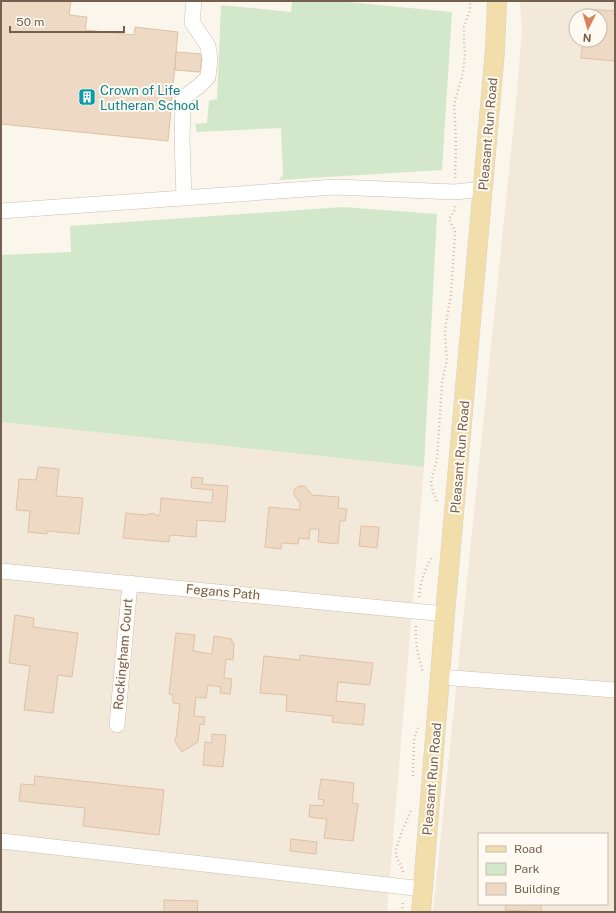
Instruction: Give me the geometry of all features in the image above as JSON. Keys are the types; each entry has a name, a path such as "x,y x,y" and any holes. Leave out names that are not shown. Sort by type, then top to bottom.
{"main road":[{"name":"Pleasant Run Road","path":"421,912 432,676 445,614 483,189 498,1"}],"street":[{"path":"184,198 182,141 183,98 208,77 210,59 208,46 192,22 194,1"},
{"path":"1,211 335,187 455,192 483,189"},
{"name":"Fegans Path","path":"1,571 445,614"},
{"name":"Rockingham Court","path":"117,725 130,583"},
{"path":"432,676 615,690"},
{"path":"1,841 423,889"}],"path":[{"path":"438,506 433,492 432,482 437,459 442,383 447,360 445,336 451,295 455,233 454,226 450,223 449,219 455,210 456,142 454,104 463,73 465,54 464,27 470,10 470,1"},
{"path":"432,676 417,651 415,638 420,588 424,572 434,551"},
{"path":"413,778 414,739 419,723"},
{"path":"402,912 404,887 403,871 396,854 397,845 408,820 412,806"}],"shaded area":[{"path":"520,1 615,1 615,912 433,912 516,103 522,30"},
{"path":"1,422 424,467 387,912 1,912"}],"green space":[{"path":"292,1 337,1 452,12 442,170 279,180 283,175 281,128 197,132 195,124 207,123 209,101 217,99 221,5 291,12"},
{"path":"343,207 437,214 424,467 1,422 1,255 71,252 70,226"}],"building":[{"name":"Crown of Life Lutheran School","path":"1,1 71,1 69,15 87,17 85,30 134,35 135,27 178,32 168,141 1,124"},
{"path":"608,11 615,11 615,61 581,58 582,48 608,48"},
{"path":"176,52 202,54 200,72 175,70"},
{"path":"38,467 59,469 56,496 83,498 79,534 47,531 47,534 28,532 30,511 16,510 19,479 36,480"},
{"path":"192,477 203,478 202,484 228,486 225,522 197,520 196,537 170,535 169,542 123,538 126,513 146,515 153,513 158,516 160,514 161,498 212,503 213,490 191,488"},
{"path":"299,486 305,486 312,495 339,497 338,508 347,509 345,521 340,521 338,544 318,542 319,529 310,529 309,539 299,538 298,544 282,543 281,549 265,547 269,507 300,510 300,503 294,495 294,490"},
{"path":"361,526 379,527 377,548 359,546"},
{"path":"15,615 34,618 33,627 78,633 72,677 58,675 53,713 24,710 30,666 9,663"},
{"path":"176,633 195,635 193,651 212,654 214,636 232,639 232,643 234,643 233,660 226,659 224,678 232,679 230,694 220,693 221,687 208,685 206,698 196,697 194,716 205,717 204,725 200,724 198,742 182,752 174,740 176,738 180,704 173,703 173,695 169,694"},
{"path":"300,655 373,663 370,685 338,682 336,701 365,704 363,725 332,722 333,716 286,711 287,695 260,693 264,656 300,660"},
{"path":"212,734 226,735 223,767 203,765 205,742 212,743"},
{"path":"35,776 164,790 159,835 83,826 85,808 19,801 21,784 34,785"},
{"path":"321,779 354,783 352,803 358,804 353,841 324,838 327,819 309,817 310,805 323,806 324,800 318,799"},
{"path":"291,839 317,842 316,854 290,851"},
{"path":"164,900 198,901 197,912 164,912"},
{"path":"506,905 541,905 541,912 505,910"}],"place":[{"name":"Crown of Life Lutheran School","path":"87,97"}]}
